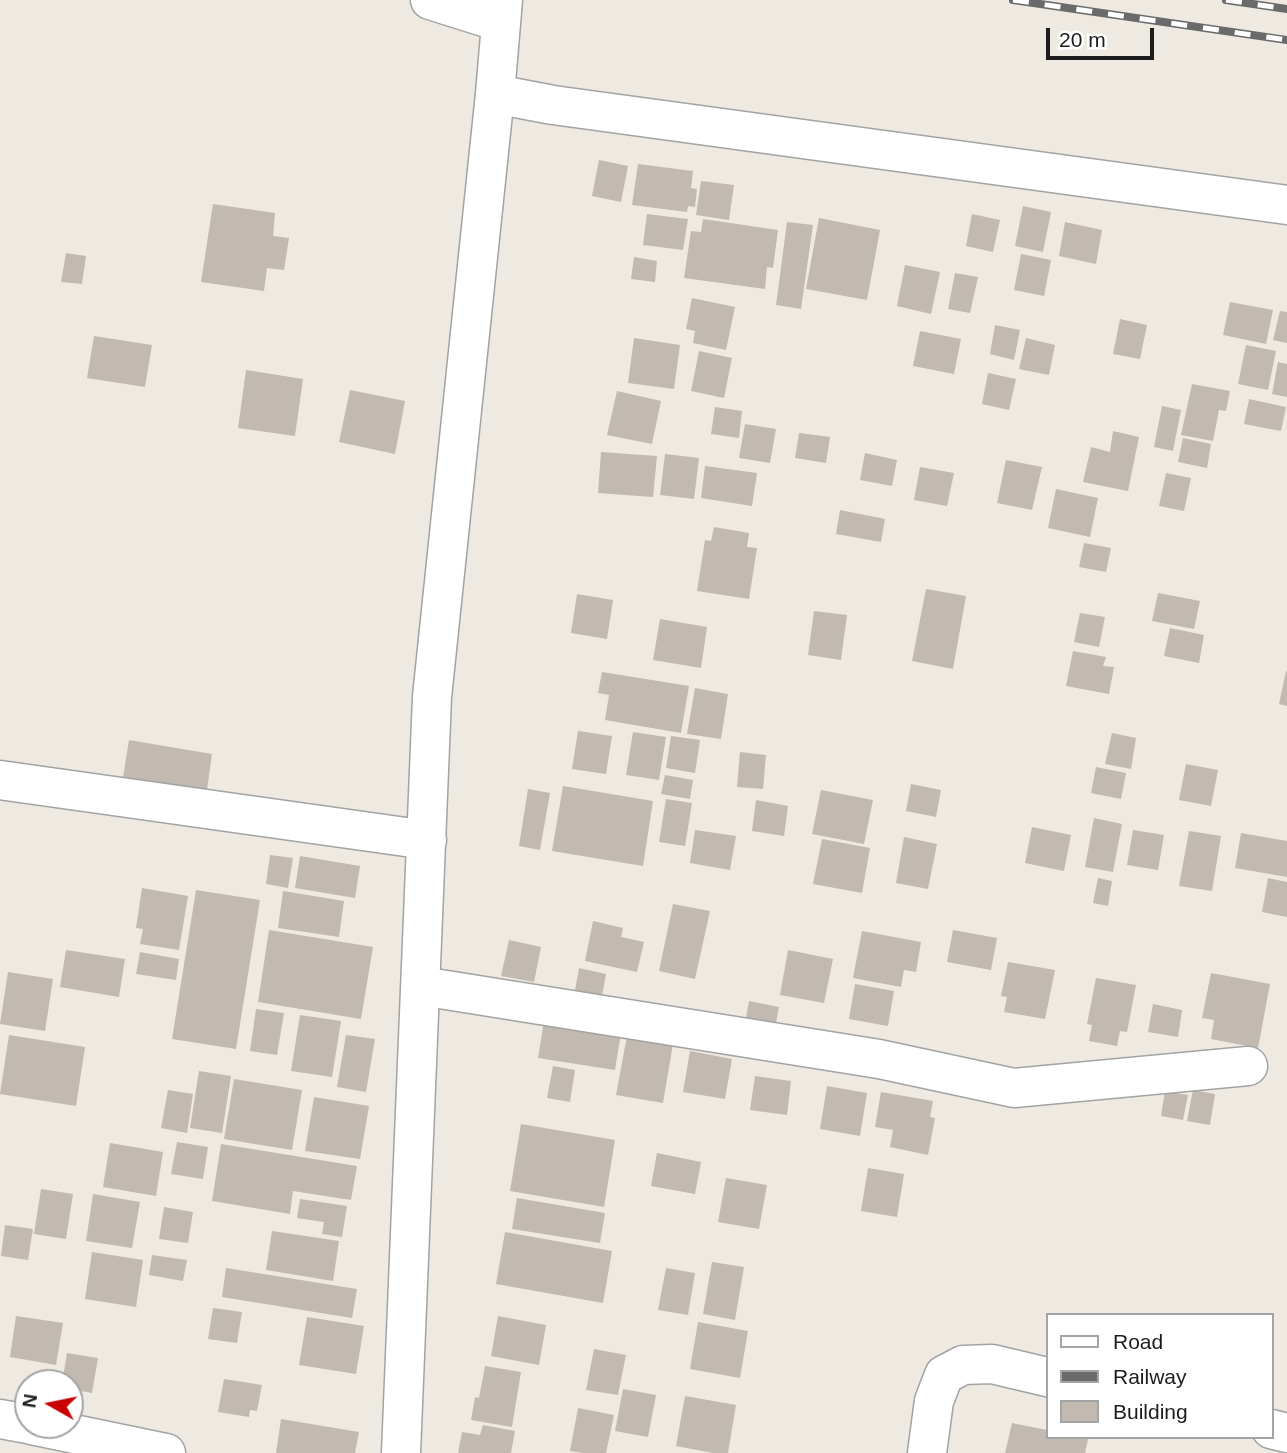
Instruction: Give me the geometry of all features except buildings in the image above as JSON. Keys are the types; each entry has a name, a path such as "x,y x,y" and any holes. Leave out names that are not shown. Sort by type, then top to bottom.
{"street":[{"path":"401,1453 432,697 502,11 430,0"},
{"path":"495,94 1287,205"},
{"path":"0,780 427,840"},
{"path":"421,986 879,1059 1014,1088 1248,1066"},
{"path":"927,1453 934,1401 944,1375 963,1365 992,1364 1046,1377"},
{"path":"84,1436 166,1453"}],"railway":[{"path":"1013,0 1287,40"},
{"path":"1226,0 1287,9"}]}
